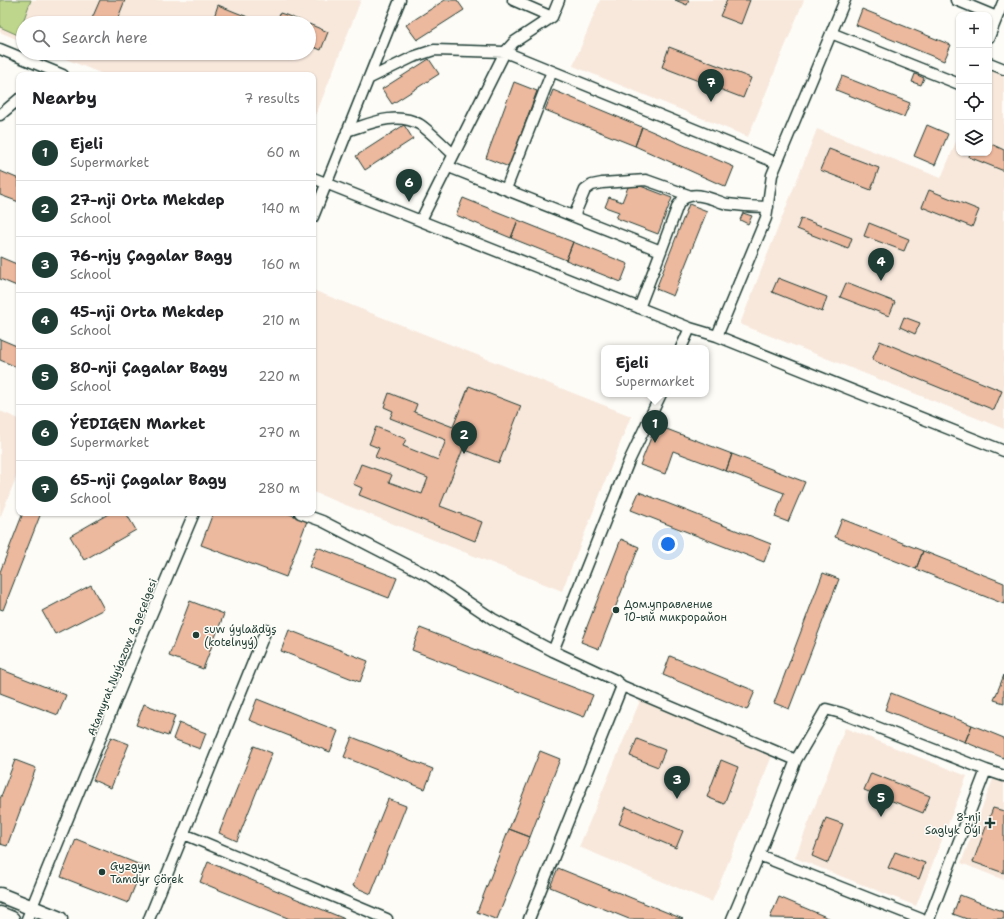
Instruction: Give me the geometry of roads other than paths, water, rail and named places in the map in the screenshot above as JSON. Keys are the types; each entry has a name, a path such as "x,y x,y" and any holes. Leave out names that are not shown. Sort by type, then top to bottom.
{"main road":[{"path":"0,895 30,913 60,919"},
{"path":"0,914 12,919"}],"street":[{"path":"316,209 400,0"},
{"path":"513,0 552,17"},
{"path":"422,220 449,167 453,154 505,52 514,42 552,17 559,0"},
{"path":"717,336 766,218 772,175 844,0"},
{"path":"956,0 997,17"},
{"path":"992,30 1004,0"},
{"path":"831,33 956,83"},
{"path":"0,49 16,57"},
{"path":"368,79 414,57 434,50 505,52 777,163"},
{"path":"21,60 44,72"},
{"path":"992,64 1004,69"},
{"path":"506,189 552,71"},
{"path":"0,115 16,102"},
{"path":"347,131 382,120 401,118 418,124 453,154"},
{"path":"449,167 661,250"},
{"path":"316,179 422,220 690,328 717,336 1004,451"},
{"path":"574,216 585,190 592,185 602,183 646,180 691,196"},
{"path":"639,308 678,205 683,198 700,196 747,207 768,207"},
{"path":"682,345 690,328"},
{"path":"553,651 629,462 660,397"},
{"name":"Atamyrat Nyýazow 4 geçelgesi","path":"30,913 133,658 193,516"},
{"path":"308,516 322,521 429,576 492,620 615,680 622,686 796,760"},
{"path":"149,919 266,630"},
{"path":"530,919 622,686"},
{"path":"732,919 796,760 826,709 841,713 1004,776"},
{"path":"928,919 986,770"},
{"path":"184,834 387,919"},
{"path":"759,855 921,919"}],"place":[{"name":"65-nji Çagalar Bagy","path":"711,102"},
{"name":"ÝEDIGEN Market","path":"409,202"},
{"name":"45-nji Orta Mekdep","path":"881,281"},
{"name":"Ejeli","path":"655,443"},
{"name":"27-nji Orta Mekdep","path":"464,454"},
{"name":"Дом.управление 10-ый микрорайон","path":"616,610"},
{"name":"suw ýylaädyş (kotelnyý)","path":"196,635"},
{"name":"76-njy Çagalar Bagy","path":"677,799"},
{"name":"80-nji Çagalar Bagy","path":"881,817"},
{"name":"8-nji Saglyk Öýi","path":"990,823"},
{"name":"Gyzgyn Tamdyr Çörek","path":"102,872"}]}
